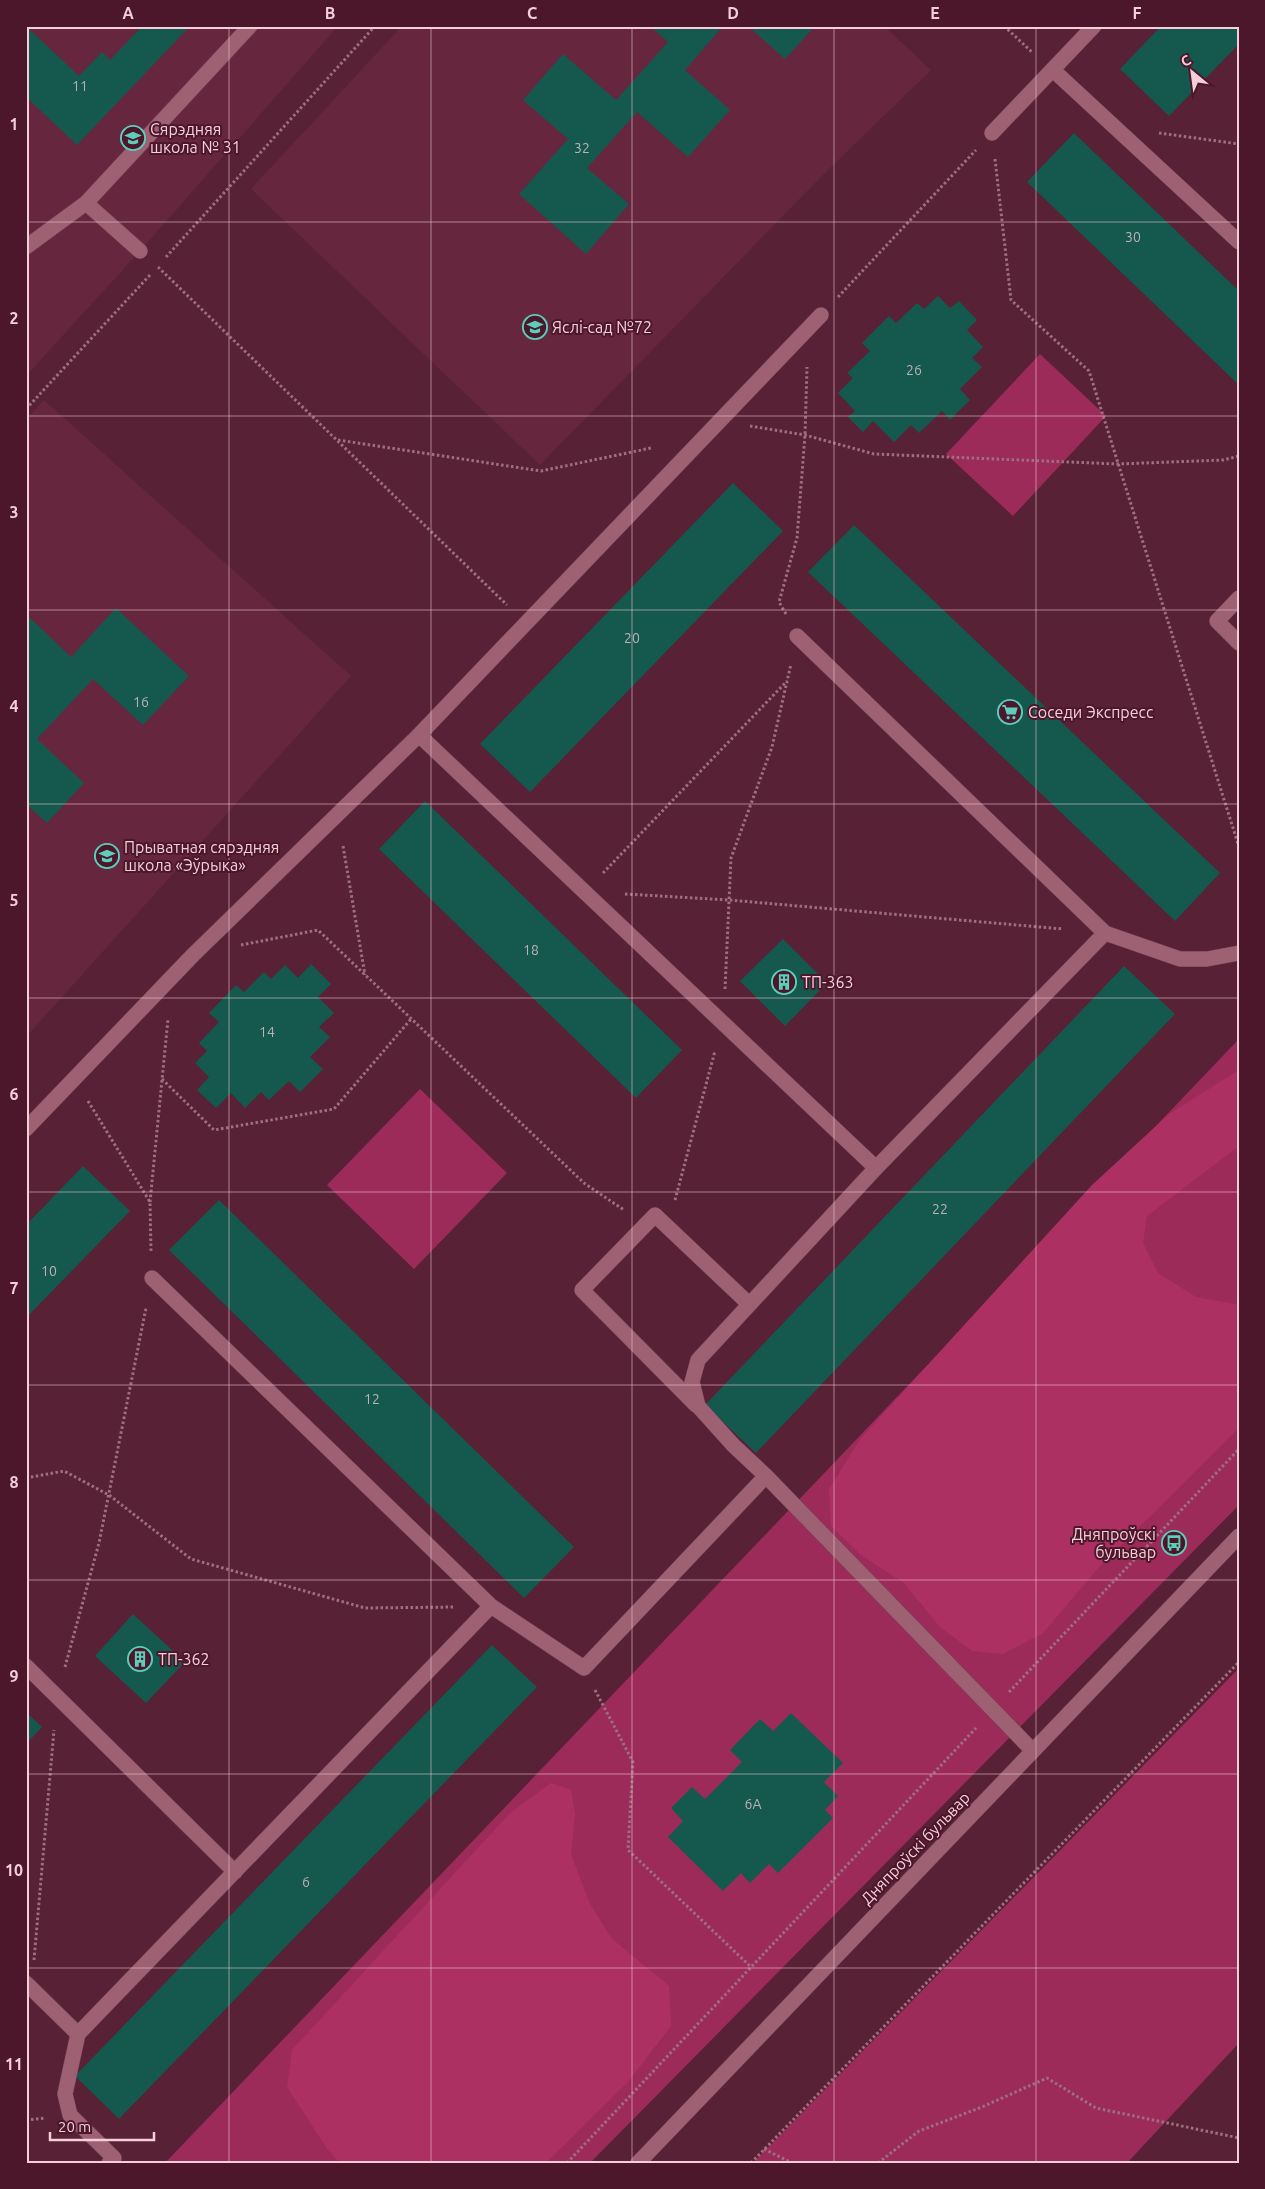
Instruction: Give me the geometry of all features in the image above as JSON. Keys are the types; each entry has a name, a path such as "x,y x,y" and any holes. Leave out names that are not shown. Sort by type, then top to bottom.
{"street":[{"path":"26,247 86,203 250,26"},
{"path":"992,133 1094,26"},
{"path":"1052,70 1239,242"},
{"path":"86,203 140,250"},
{"path":"26,1129 193,955 418,735 821,315"},
{"path":"1239,598 1216,621 1239,643"},
{"path":"798,636 1105,933 1180,959 1207,959 1239,953"},
{"path":"418,735 876,1168"},
{"path":"698,1406 692,1382 698,1360 876,1168 1105,933"},
{"path":"750,1304 655,1215 582,1290 698,1406 733,1445 766,1476 1032,1750"},
{"path":"152,1278 490,1606 584,1668 766,1476"},
{"name":"Дняпроўскі бульвар","path":"638,2163 1239,1536"},
{"path":"109,2163 114,2158 70,2115 65,2094 78,2034 490,1606"},
{"path":"26,1666 235,1872"},
{"path":"29,1986 78,2034"}],"path":[{"path":"164,259 375,26"},
{"path":"1004,26 1052,70"},
{"path":"1114,126 1239,144"},
{"path":"821,315 992,133"},
{"path":"992,133 1011,300 1089,371 1239,847"},
{"path":"140,250 526,623"},
{"path":"26,409 158,266"},
{"path":"668,1226 723,1023 731,858 772,747 798,636 779,602 797,538 805,434 808,329"},
{"path":"720,421 805,434 874,454 1118,464 1223,460 1239,456"},
{"path":"337,440 541,472 651,448"},
{"path":"585,892 787,682"},
{"path":"338,814 366,976"},
{"path":"585,892 729,900 1105,933"},
{"path":"193,955 318,930 584,1183 646,1225"},
{"path":"29,1986 57,1697 99,1543 152,1278 150,1202 172,977"},
{"path":"162,1079 214,1130 334,1109 411,1019"},
{"path":"75,1079 150,1202"},
{"path":"567,2163 1239,1449"},
{"path":"26,1478 64,1471 109,1495 191,1559 365,1608 490,1606"},
{"path":"751,2163 1239,1662"},
{"path":"584,1668 633,1762 628,1850 751,1967"},
{"path":"878,2163 918,2131 982,2107 1047,2078 1096,2108 1239,2138"},
{"path":"764,2149 792,2163"}],"shaded area":[{"name":"Сярэдняя школа № 31","path":"26,26 338,26 140,251 26,376"},
{"name":"Яслі-сад №72","path":"402,26 884,26 931,70 823,175 540,465 251,189"},
{"path":"1040,354 1106,416 1013,516 946,454"},
{"name":"Прыватная сярэдняя школа «Эўрыка»","path":"44,400 351,676 26,1037 26,419"},
{"path":"1239,1039 1239,1505 590,2163 165,2163"},
{"path":"1239,1070 1239,1146 1147,1216 1143,1243 1158,1273 1196,1297 1239,1305 1239,1428 1099,1567 1043,1633 1003,1654 972,1651 939,1626 904,1583 861,1555 831,1526 829,1489 861,1438 1092,1185 1169,1114"},
{"path":"420,1089 507,1173 414,1269 327,1185"},
{"path":"1239,1668 1239,2043 1127,2163 753,2163"},
{"path":"551,1783 571,1790 575,1814 571,1854 590,1904 612,1939 669,1986 671,2026 628,2082 546,2163 340,2163 328,2150 287,2087 292,2050 510,1813"}],"building":[{"path":"26,26 79,76 102,52 110,60 142,26 190,26 77,145 26,97"},
{"path":"650,26 723,26 685,70 730,110 688,157 637,112 587,168 629,204 586,254 519,194 568,139 523,100 563,54 616,100 668,42"},
{"path":"748,26 815,26 785,59"},
{"path":"1161,26 1239,26 1239,44 1169,116 1120,69"},
{"path":"1074,133 1239,291 1239,385 1027,182"},
{"path":"938,296 950,308 959,301 977,320 967,330 983,347 972,358 982,367 960,389 970,400 950,420 942,411 919,433 911,425 894,442 873,421 863,432 848,417 855,411 838,393 853,378 847,373 870,351 862,343 889,316 896,323 917,303 924,309"},
{"path":"733,483 783,531 530,792 480,744"},
{"path":"854,525 1220,873 1175,921 808,572"},
{"path":"116,608 189,676 143,725 93,679 37,739 84,783 47,823 26,804 26,618 28,616 71,657"},
{"path":"425,801 682,1050 636,1098 379,849"},
{"name":"ТП-363","path":"783,939 827,983 785,1026 740,981"},
{"path":"311,964 331,984 318,997 334,1013 319,1027 330,1037 310,1057 323,1069 300,1092 289,1081 269,1100 261,1092 245,1108 231,1093 216,1108 197,1090 209,1077 195,1063 207,1051 199,1043 219,1022 209,1013 236,985 244,992 264,972 271,979 285,965 298,978"},
{"path":"1124,966 1175,1014 756,1453 705,1405"},
{"path":"83,1166 130,1211 26,1318 26,1225"},
{"path":"219,1200 574,1547 524,1598 169,1250"},
{"name":"ТП-362","path":"133,1614 185,1662 146,1703 95,1656"},
{"path":"492,1645 537,1687 119,2119 75,2076"},
{"path":"26,1712 42,1727 26,1744"},
{"path":"791,1713 843,1763 824,1782 838,1796 825,1810 833,1818 778,1873 769,1864 750,1883 741,1873 723,1891 668,1837 683,1821 671,1808 692,1787 705,1799 742,1762 730,1750 760,1719 773,1731"}],"place":[{"name":"Сярэдняя школа № 31","path":"133,138"},
{"name":"Яслі-сад №72","path":"535,327"},
{"name":"Соседи Экспресс","path":"1010,712"},
{"name":"Прыватная сярэдняя школа «Эўрыка»","path":"107,856"},
{"name":"ТП-363","path":"784,982"},
{"name":"Дняпроўскі бульвар","path":"1174,1543"},
{"name":"ТП-362","path":"140,1659"}]}
